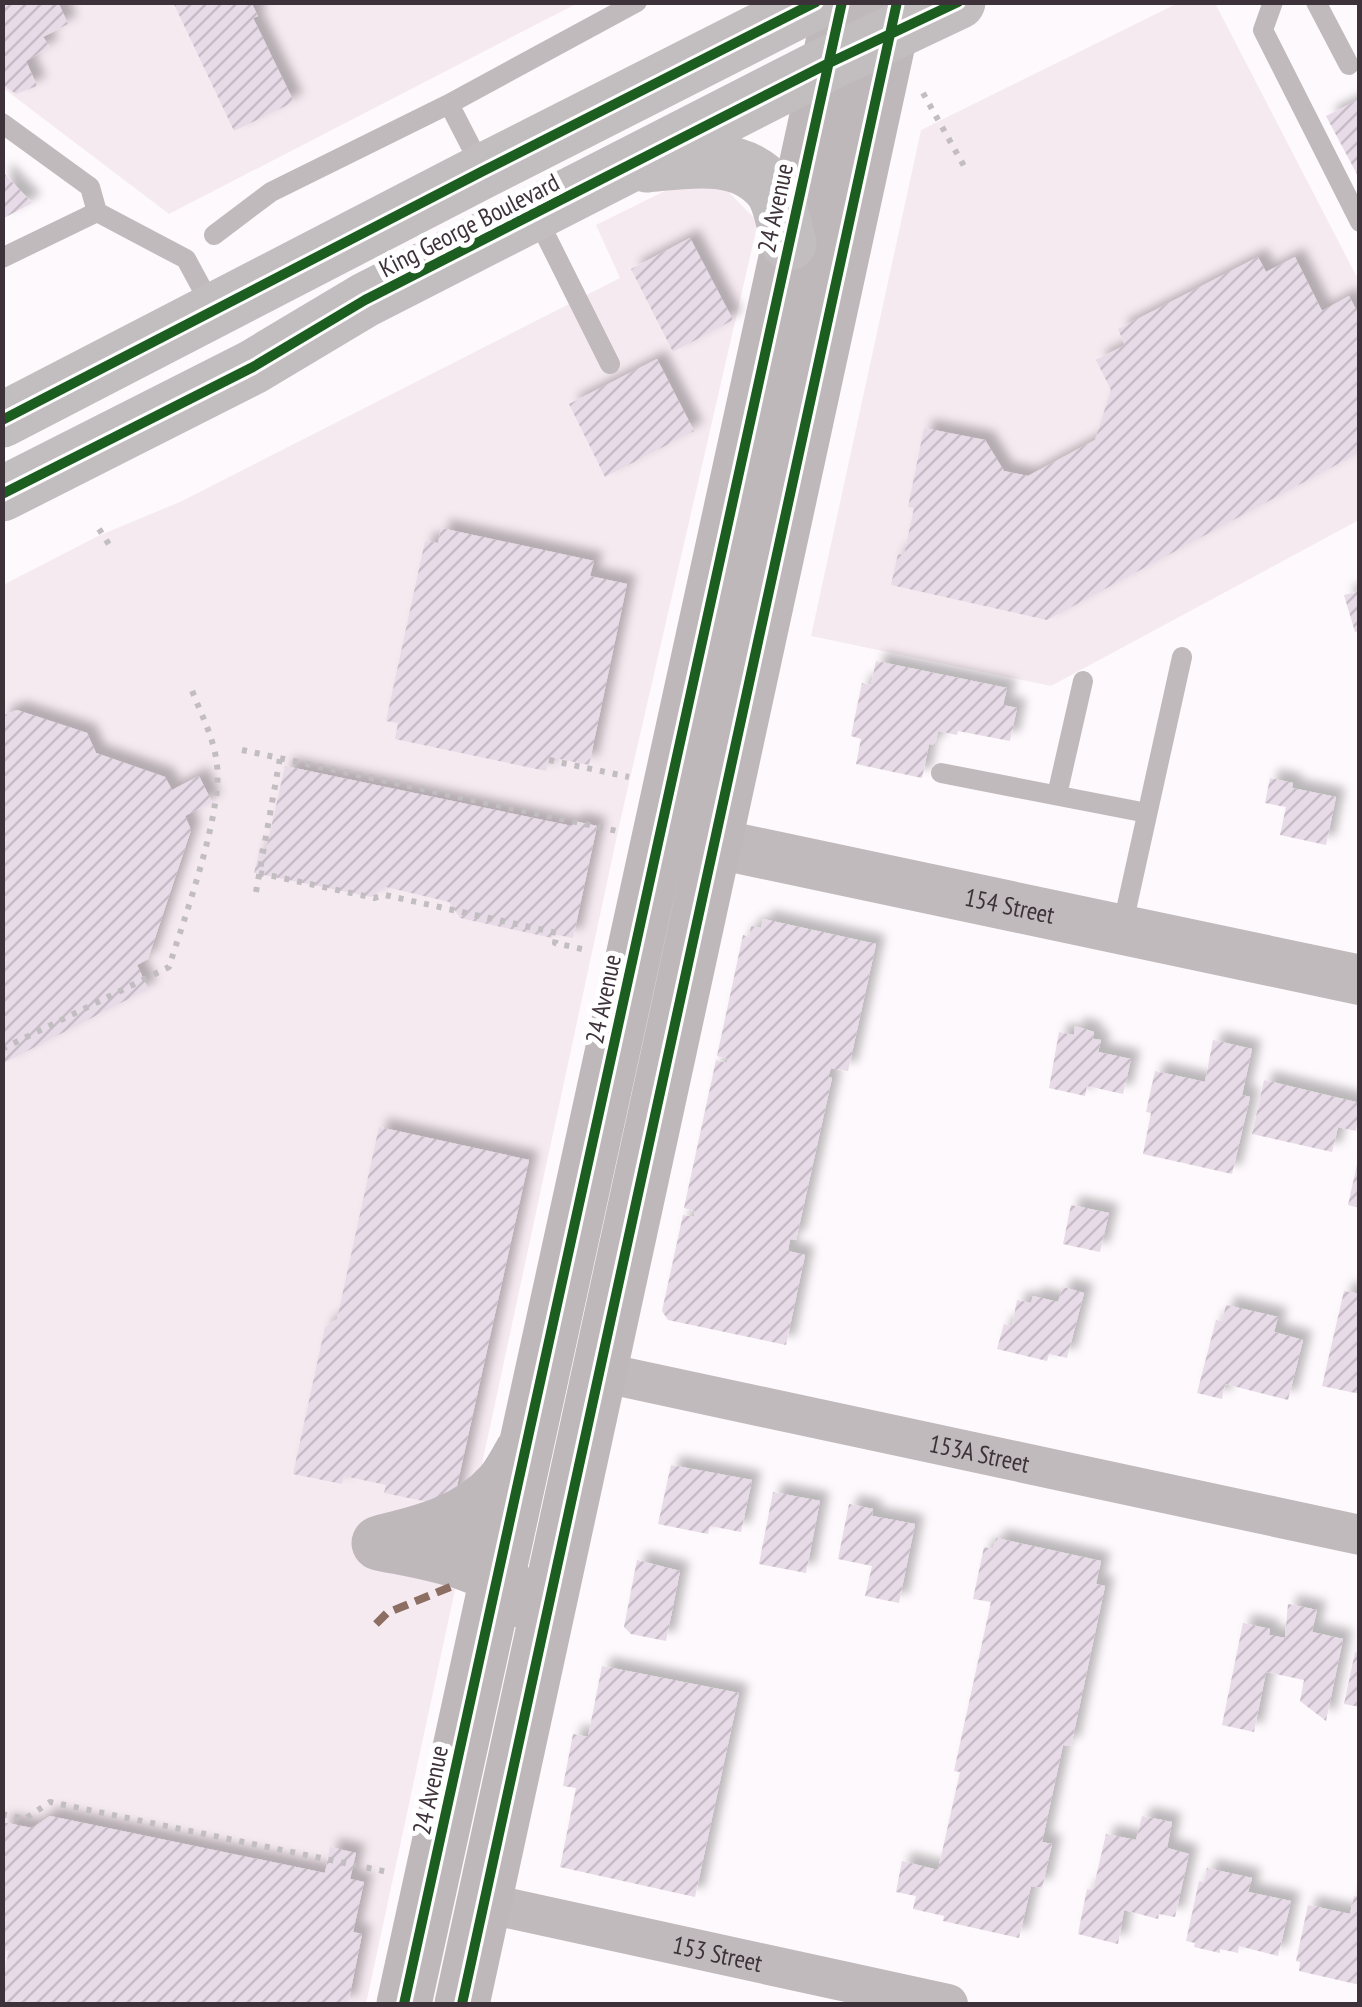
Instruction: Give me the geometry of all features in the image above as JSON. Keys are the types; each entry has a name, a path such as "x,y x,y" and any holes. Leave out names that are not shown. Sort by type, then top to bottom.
{"main road":[{"name":"King George Boulevard","path":"2,420 816,2"},
{"name":"24 Avenue","path":"404,2004 524,1450 644,832 788,243 842,2"},
{"name":"King George Boulevard","path":"2,493 253,367 365,300 828,64 894,18 958,2"},
{"path":"462,2004 894,18"},
{"path":"629,166 714,158 750,172 774,192 788,243"},
{"path":"2,493 84,414 202,355 232,331 228,304"},
{"path":"515,1761 513,1639 520,1597 496,1578 460,1561 379,1542 424,1532 463,1516 501,1486 524,1450"}],"street":[{"name":"154 Street","path":"644,832 1360,980"},
{"name":"153A Street","path":"600,1372 1360,1535"},
{"name":"153 Street","path":"484,1903 948,2004"}],"lane":[{"path":"1273,2 1263,30 1360,222"},
{"path":"1316,2 1350,65"},
{"path":"214,235 271,192 450,104 626,5"},
{"path":"450,104 483,170"},
{"path":"2,123 90,186 96,212 186,258 228,304"},
{"path":"2,258 96,212"},
{"path":"535,214 610,364"},
{"path":"1122,930 1182,657"},
{"path":"1057,795 1083,680"},
{"path":"940,773 1147,813"}],"path":[{"path":"916,82 964,166"},
{"path":"100,529 110,546"},
{"path":"2,1049 169,967 198,874 214,803 217,759 190,685"},
{"path":"242,750 644,832"},
{"path":"256,892 280,758"},
{"path":"549,760 630,777"},
{"path":"260,873 557,932 555,943 582,949"},
{"path":"2,1814 25,1818 50,1802 382,1871"},
{"path":"172,1827 174,1816"}],"shaded area":[{"path":"2,3 578,3 169,214 3,88"},
{"path":"1178,3 1215,3 1359,281 1359,520 1051,686 811,636 921,130"},
{"path":"717,180 758,222 620,822 366,2004 3,2004 3,585 98,536 182,501 620,278 596,225 683,182"}],"building":[{"path":"2,2 58,2 68,24 43,37 50,47 26,61 37,86 16,94 2,84"},
{"path":"173,2 251,2 258,16 253,18 294,102 234,131"},
{"path":"1360,99 1360,180 1326,116"},
{"path":"2,171 32,203 2,219"},
{"path":"690,238 733,320 673,352 631,269"},
{"path":"1258,257 1266,272 1295,257 1322,311 1349,296 1360,317 1360,452 1047,620 891,585 898,554 904,555 914,508 908,507 924,428 985,440 1004,471 1028,476 1095,440 1111,390 1096,360 1125,345 1118,329"},
{"path":"657,359 694,431 605,477 569,404"},
{"path":"441,528 594,561 590,576 627,584 589,765 550,757 546,771 395,739 398,723 386,721 425,541 438,543"},
{"path":"1360,591 1360,631 1355,632 1344,595"},
{"path":"876,661 1007,688 1003,705 1017,708 1010,741 938,731 935,745 929,744 922,778 856,764 861,739 851,736 862,683 871,685"},
{"path":"17,710 87,733 96,753 165,777 172,790 199,776 212,802 185,816 191,830 148,959 137,965 148,989 2,1064 2,716"},
{"path":"285,766 572,826 574,821 597,826 573,938 553,934 552,938 460,918 449,902 386,887 371,897 254,873 260,848 266,850"},
{"path":"1270,778 1293,783 1292,788 1336,797 1326,845 1280,835 1286,807 1265,803"},
{"path":"763,919 876,944 848,1071 831,1068 828,1077 832,1078 796,1240 790,1239 788,1251 805,1255 786,1345 668,1320 662,1311 683,1215 694,1217 695,1211 684,1208 716,1060 727,1063 728,1059 717,1056 743,935 749,937 751,926 761,928"},
{"path":"1075,1026 1094,1032 1088,1038 1101,1040 1098,1052 1131,1059 1123,1094 1087,1086 1085,1096 1049,1088 1059,1032 1074,1035"},
{"path":"1213,1040 1252,1049 1242,1095 1250,1097 1232,1174 1143,1154 1151,1113 1146,1112 1155,1071 1205,1082"},
{"path":"1264,1080 1360,1103 1356,1131 1338,1127 1332,1152 1252,1134"},
{"path":"379,1127 529,1160 453,1504 448,1506 384,1493 386,1485 344,1476 342,1484 293,1474 325,1327 337,1319"},
{"path":"1360,1160 1360,1208 1348,1205"},
{"path":"1071,1205 1109,1213 1100,1252 1063,1244"},
{"path":"1063,1287 1084,1293 1067,1358 1049,1354 1047,1361 997,1349 1004,1324 1012,1326 1017,1300 1031,1303 1033,1296 1058,1302"},
{"path":"1344,1291 1360,1294 1360,1394 1322,1386"},
{"path":"1226,1305 1278,1317 1274,1332 1303,1340 1288,1400 1225,1384 1222,1399 1197,1393 1216,1320 1222,1321"},
{"path":"671,1465 752,1480 741,1532 710,1526 708,1534 658,1524"},
{"path":"773,1492 820,1501 806,1573 759,1564"},
{"path":"849,1504 873,1509 872,1516 915,1524 899,1603 865,1596 872,1566 838,1559"},
{"path":"996,1538 1101,1561 1096,1584 1105,1586 1071,1746 1063,1745 1042,1842 1052,1844 1042,1888 1031,1886 1019,1938 943,1921 944,1916 913,1909 916,1896 896,1892 902,1861 938,1870 960,1772 954,1771 991,1602 973,1599 984,1547 993,1549"},
{"path":"637,1560 680,1571 666,1641 631,1634 624,1627"},
{"path":"1288,1604 1317,1610 1312,1632 1343,1639 1326,1721 1300,1701 1304,1680 1266,1672 1254,1732 1222,1725 1243,1623 1270,1629 1269,1635 1285,1638"},
{"path":"1355,1652 1360,1653 1360,1707 1344,1704"},
{"path":"602,1666 739,1693 695,1897 560,1867 576,1788 563,1786 573,1734 588,1737"},
{"path":"50,1816 325,1873 330,1847 356,1853 350,1879 364,1882 353,1932 362,1934 348,2004 2,2004 2,1980 9,1951 2,1950 2,1822 32,1828"},
{"path":"1142,1816 1172,1822 1167,1848 1189,1854 1175,1917 1159,1914 1158,1919 1124,1910 1118,1944 1078,1934 1087,1889 1093,1890 1106,1834 1136,1840"},
{"path":"1207,1868 1252,1878 1248,1892 1291,1901 1278,1956 1239,1946 1238,1953 1220,1949 1220,1953 1186,1941 1199,1881 1204,1882"},
{"path":"1354,1896 1360,1897 1360,1985 1299,1971 1300,1962 1296,1961 1308,1905 1350,1914"}],"marked path":[{"path":"376,1624 387,1613 455,1585"}],"cycle path":[{"path":"2,420 816,2"},
{"path":"404,2004 842,2"},
{"path":"462,2004 897,2"},
{"path":"2,494 253,367 365,300 829,63 958,2"}]}
